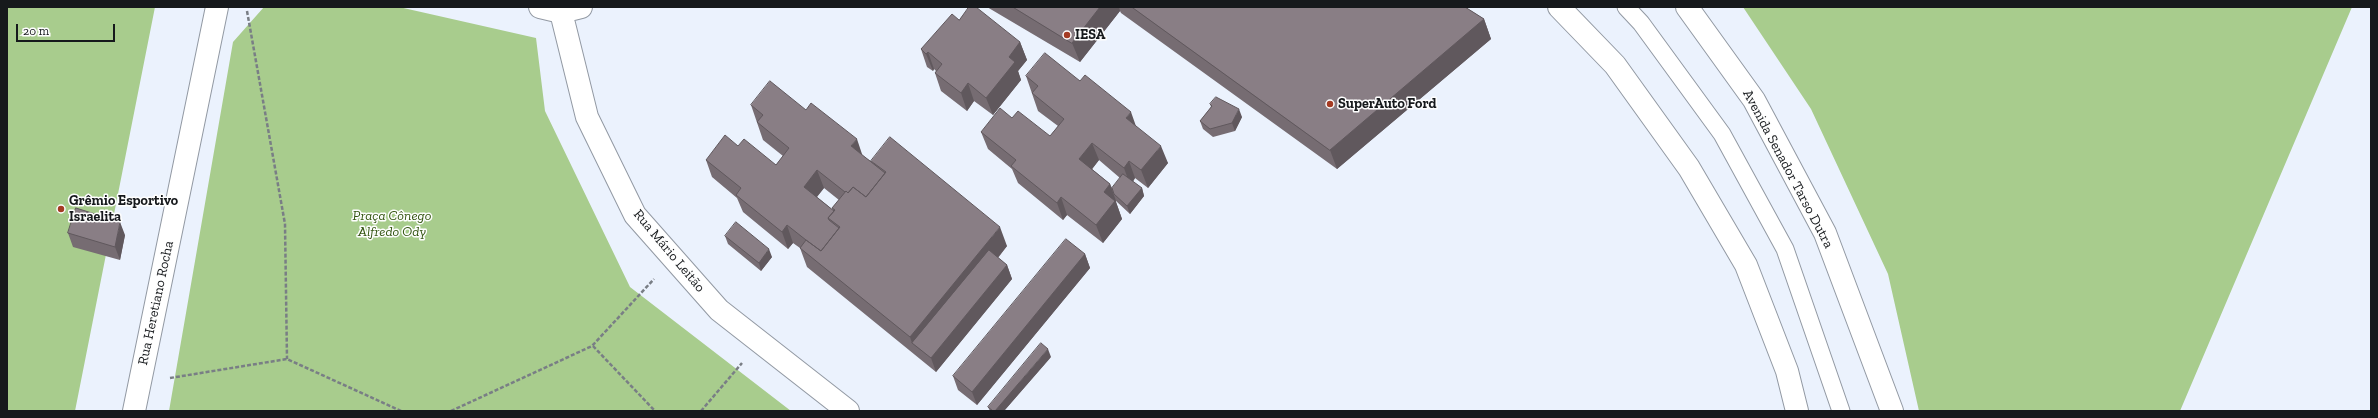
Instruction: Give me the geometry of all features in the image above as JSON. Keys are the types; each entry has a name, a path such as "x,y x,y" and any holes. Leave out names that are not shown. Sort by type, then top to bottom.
{"street":[{"name":"Rua Heretiano Rocha","path":"134,411 217,7"},
{"path":"540,7 571,9"},
{"path":"1559,7 1615,65 1693,174 1746,265 1787,371 1797,411"},
{"name":"Avenida Senador Tarso Dutra","path":"1687,7 1754,100 1825,233 1892,411"},
{"name":"Rua Mário Leitão","path":"571,9 587,117 636,215 719,310 848,411"}],"lane":[{"path":"1626,7 1641,23 1722,134 1785,249 1841,411"}],"path":[{"path":"246,7 285,224 288,359"},
{"path":"450,411 592,346 673,258"},
{"path":"701,411 760,342"},
{"path":"592,346 654,411"},
{"path":"140,383 288,359 401,411"}],"green space":[{"name":"Grêmio Esportivo Israelita","path":"7,7 155,7 75,411 7,411"},
{"name":"Praça Cônego Alfredo Ody","path":"264,7 399,7 536,38 545,111 630,287 791,411 169,411 233,42"},
{"path":"1743,7 2352,7 2180,411 1919,411 1888,274 1811,109"}],"building":[{"path":"969,7 976,7 1020,42 1009,57 1015,62 986,98 968,83 961,93 935,73 942,64 928,52 926,54 921,49 952,14 959,20"},
{"path":"1013,7 1100,7 1072,43"},
{"name":"SuperAuto Ford","path":"1132,7 1465,7 1484,19 1330,150"},
{"path":"1045,53 1080,81 1085,75 1131,112 1126,118 1161,146 1141,170 1129,161 1124,168 1092,143 1079,159 1110,184 1104,192 1115,201 1096,225 1061,197 1057,203 1011,166 1016,160 981,132 1000,108 1012,118 1018,111 1050,136 1064,119 1032,93 1038,86 1026,76"},
{"path":"770,81 806,110 811,103 857,139 851,146 885,173 866,197 853,187 848,193 846,191 845,192 817,170 804,187 834,211 828,218 839,228 821,251 787,225 782,232 736,195 741,188 706,160 725,135 738,146 744,139 776,165 789,148 757,122 763,115 751,105"},
{"path":"1216,97 1239,109 1232,123 1210,129 1200,121 1212,106 1210,104"},
{"path":"890,137 1000,227 910,337 800,248 806,240 821,251 840,227 828,218 835,210 832,208 846,191 848,193 853,187 866,197 886,172 871,161"},
{"path":"1123,174 1142,188 1127,206 1114,194 1112,188"},
{"path":"76,208 120,222 115,247 68,233"},
{"path":"736,222 769,249 759,263 725,236"},
{"path":"1066,239 1085,254 972,392 953,376"},
{"path":"989,250 1007,265 931,358 912,343"},
{"path":"1041,343 1048,349 995,411 993,411 988,407"}],"place":[{"name":"IESA","path":"1067,35"},
{"name":"SuperAuto Ford","path":"1330,104"},
{"name":"Grêmio Esportivo Israelita","path":"61,209"}]}
